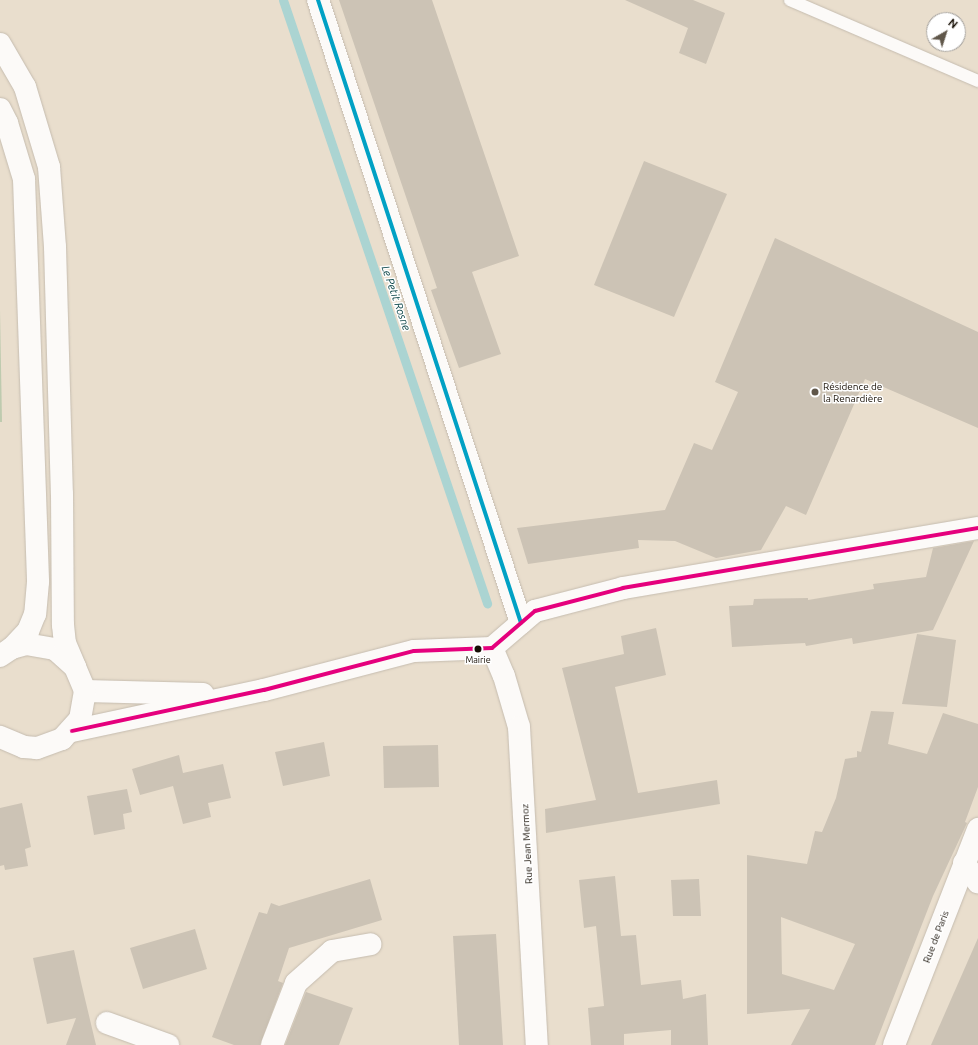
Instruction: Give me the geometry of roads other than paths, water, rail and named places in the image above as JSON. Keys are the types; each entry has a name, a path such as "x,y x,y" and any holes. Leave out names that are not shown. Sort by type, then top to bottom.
{"main road":[{"path":"318,0 521,623"},
{"path":"0,44 25,87 48,168 55,255 62,494 63,625 65,643 85,691 82,712 72,731"},
{"path":"0,109 7,123 24,179 38,582 35,614 28,631 6,652"},
{"path":"0,737 24,748 50,746 72,731 264,690 414,651 492,648 535,611 623,588 978,528"},
{"path":"6,652 26,644 40,645 54,649 75,666"},
{"name":"Rue Jean Mermoz","path":"492,648 504,676 519,727 537,1045"},
{"path":"85,691 202,694 264,690"},
{"name":"Rue de Paris","path":"894,1045 978,829"},
{"path":"964,863 978,882"},
{"path":"272,1045 296,983 332,951 370,944"},
{"path":"108,1023 168,1045"}],"lane":[{"path":"790,0 978,81"}],"waterway":[{"name":"Le Petit Rosne","path":"283,0 487,603"}],"place":[{"name":"Résidence de la Renardière","path":"815,392"},
{"name":"Mairie","path":"478,649"}]}
